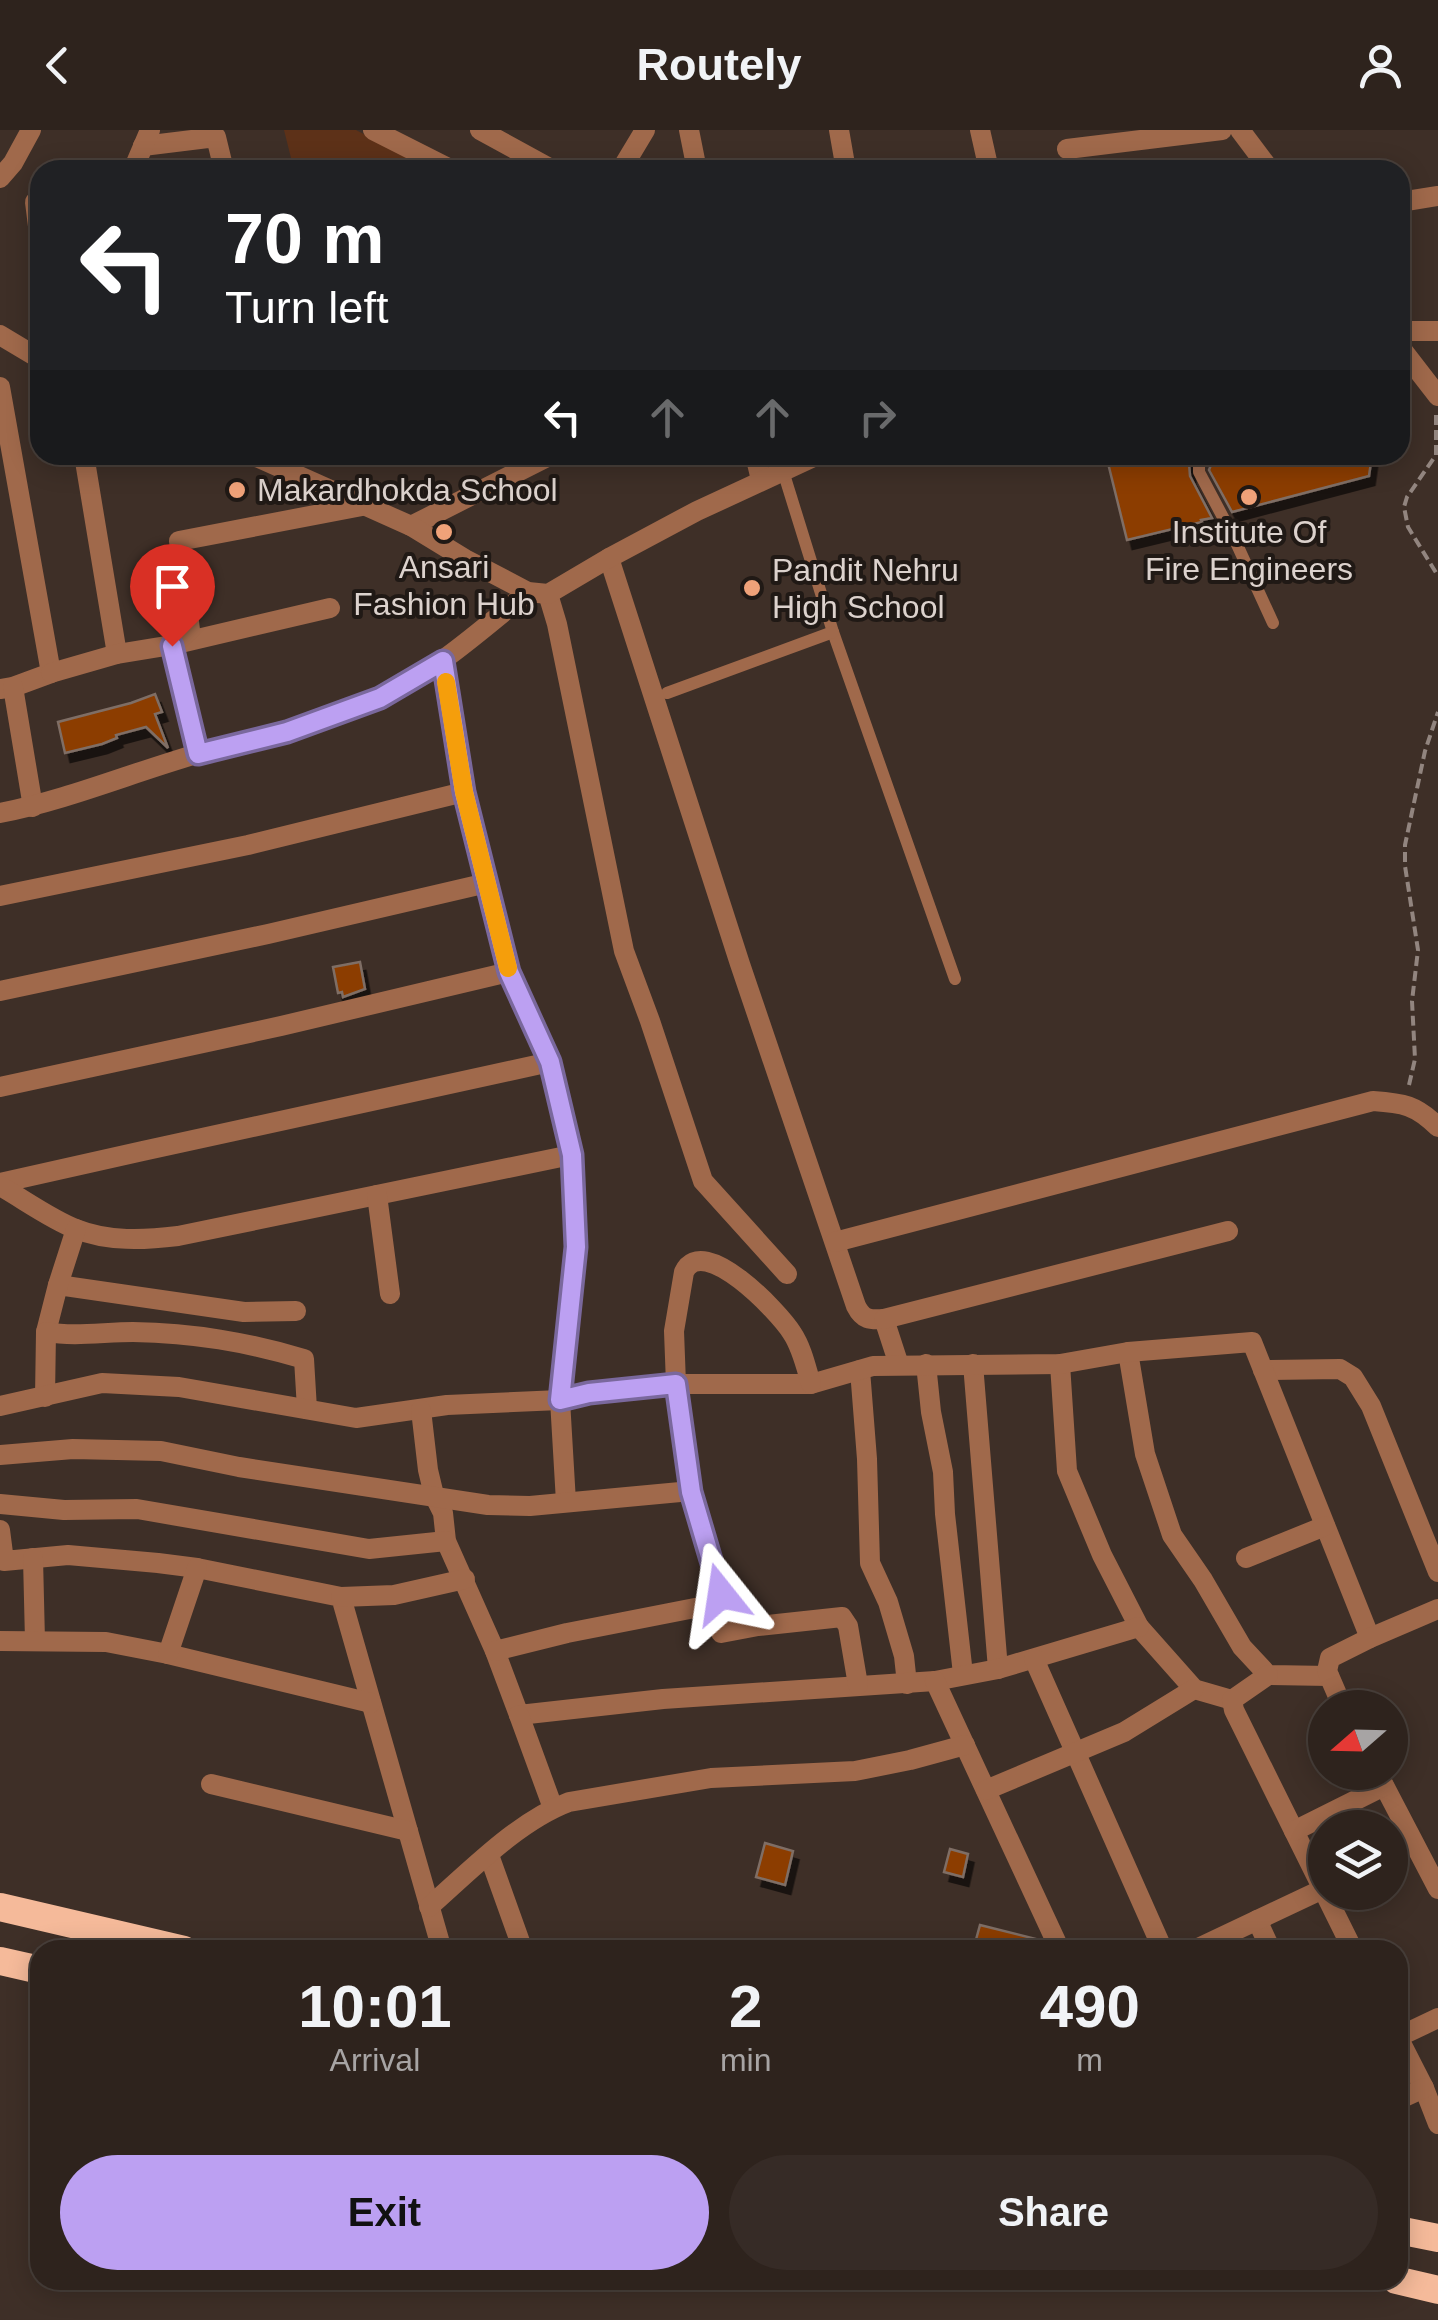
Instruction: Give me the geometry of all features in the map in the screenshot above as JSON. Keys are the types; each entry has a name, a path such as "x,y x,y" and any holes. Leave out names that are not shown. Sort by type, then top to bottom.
{"highway":[{"path":"0,1906 142,1940"},
{"path":"0,1960 30,1968"},
{"path":"1408,2232 1438,2238"},
{"path":"1408,2283 1438,2290"}],"street":[{"path":"0,178 13,163 30,130"},
{"path":"373,130 432,160"},
{"path":"627,160 645,130"},
{"path":"689,130 695,160"},
{"path":"838,130 844,160"},
{"path":"980,130 987,160"},
{"path":"1066,149 1222,130"},
{"path":"1240,130 1262,160"},
{"path":"494,133 537,160"},
{"path":"147,138 216,137 222,160"},
{"path":"1410,200 1438,196"},
{"path":"1410,332 1438,331"},
{"path":"0,335 30,353"},
{"path":"1410,360 1436,394"},
{"path":"0,386 51,672"},
{"path":"86,465 117,654"},
{"path":"289,465 362,506 412,526 465,559 538,593 557,624 624,951 703,1181 788,1274"},
{"path":"412,526 531,465"},
{"path":"758,465 762,480"},
{"path":"0,813 198,754 287,732 380,698 443,661 538,593 797,465"},
{"path":"172,646 190,630 180,541 362,506"},
{"path":"609,558 740,964 860,1314 868,1320 884,1319 1228,1231"},
{"path":"33,806 6,688 117,654 172,646 330,608"},
{"path":"172,646 198,754"},
{"path":"443,661 464,792 509,972 550,1062 572,1155 576,1247 560,1400 566,1502"},
{"path":"0,896 248,845 464,792"},
{"path":"0,991 487,882"},
{"path":"0,1087 509,972"},
{"path":"0,1185 195,1138 550,1062"},
{"path":"835,1242 1373,1101 1399,1102 1422,1111 1438,1128"},
{"path":"0,1185 76,1230 128,1240 165,1238 572,1155"},
{"path":"377,1195 390,1294"},
{"path":"45,1397 46,1332 76,1230"},
{"path":"495,1651 705,1606 719,1598 720,1586 691,1492 676,1384 674,1331 688,1264 708,1260 723,1268 780,1316 800,1345 811,1384"},
{"path":"58,1285 244,1312 296,1311"},
{"path":"884,1319 899,1365"},
{"path":"46,1332 193,1334 256,1345 304,1359 307,1409"},
{"path":"0,1406 102,1383 179,1387 356,1418 447,1405 560,1400 676,1384 811,1384 873,1366 1060,1364 1128,1352 1252,1342 1370,1638"},
{"path":"1128,1352 1145,1454 1172,1535 1242,1647 1268,1675"},
{"path":"926,1364 943,1472 963,1674"},
{"path":"973,1364 998,1669"},
{"path":"1060,1364 1068,1471 1102,1555 1139,1627 1194,1689 1232,1700 1308,1859"},
{"path":"1262,1370 1340,1368 1353,1377 1370,1406 1438,1572"},
{"path":"860,1370 870,1563 888,1602 904,1656 907,1684"},
{"path":"421,1410 428,1470 434,1496 443,1512 446,1540 495,1651 553,1808"},
{"path":"0,1455 73,1449 161,1451 488,1506 691,1492"},
{"path":"0,1504 64,1510 137,1509 368,1549 446,1540"},
{"path":"1246,1558 1325,1526"},
{"path":"0,1530 4,1561 68,1555 197,1568 341,1596 394,1594 465,1579"},
{"path":"34,1558 35,1641"},
{"path":"168,1654 197,1568"},
{"path":"341,1596 439,1940"},
{"path":"1335,1690 1329,1676 1330,1658 1438,1609"},
{"path":"721,1633 842,1617 848,1626 858,1685"},
{"path":"519,1715 663,1699 935,1681 1034,1660 1139,1627"},
{"path":"0,1641 106,1642 371,1703"},
{"path":"1034,1660 1159,1940"},
{"path":"1232,1700 1268,1675 1329,1676"},
{"path":"935,1681 1055,1940"},
{"path":"986,1790 1124,1732 1194,1689"},
{"path":"429,1907 513,1834 569,1802 711,1778 855,1771 966,1745"},
{"path":"211,1784 408,1831"},
{"path":"1294,1831 1362,1790"},
{"path":"1386,1790 1438,1889"},
{"path":"489,1855 519,1940"},
{"path":"1215,1940 1308,1896"},
{"path":"1333,1910 1348,1940"},
{"path":"1257,1920 1266,1940"},
{"path":"1408,2032 1438,2018"},
{"path":"1408,2057 1438,2124"},
{"path":"1408,2095 1424,2088"}],"lane":[{"path":"1200,465 1273,623"},
{"path":"784,471 833,632 955,979"},
{"path":"668,693 833,632"}],"path":[{"path":"1436,394 1436,455 1407,496 1404,507 1408,527 1438,576"},
{"path":"1399,1102 1412,1080 1415,1059 1412,1001 1418,950 1405,866 1406,845 1425,751 1438,712"}],"shaded area":[{"path":"284,130 356,130 413,160 292,160"}],"building":[{"path":"1108,465 1189,465 1190,476 1212,518 1127,540"},
{"name":"Institute Of Fire Engineers","path":"1211,465 1371,465 1369,476 1232,512 1209,470"},
{"path":"155,694 162,712 155,714 168,748 146,727 65,753 58,722"},
{"path":"360,962 365,989 343,997 342,992 338,993 333,967"},
{"path":"765,1843 793,1851 785,1885 756,1877"},
{"path":"950,1849 968,1854 963,1877 944,1872"},
{"path":"980,1925 1040,1940 976,1940"}],"slow traffic":[{"path":"446,682 464,792 508,968"}],"place":[{"name":"Makardhokda School","path":"237,490"},
{"name":"Institute Of Fire Engineers","path":"1249,497"},
{"name":"Ansari Fashion Hub","path":"444,532"},
{"name":"Pandit Nehru High School","path":"752,588"}],"route":[{"path":"172,646 198,754 287,732 380,698 443,661 464,792 509,972 550,1062 572,1155 576,1247 560,1400 676,1384 691,1492 721,1594"}]}
